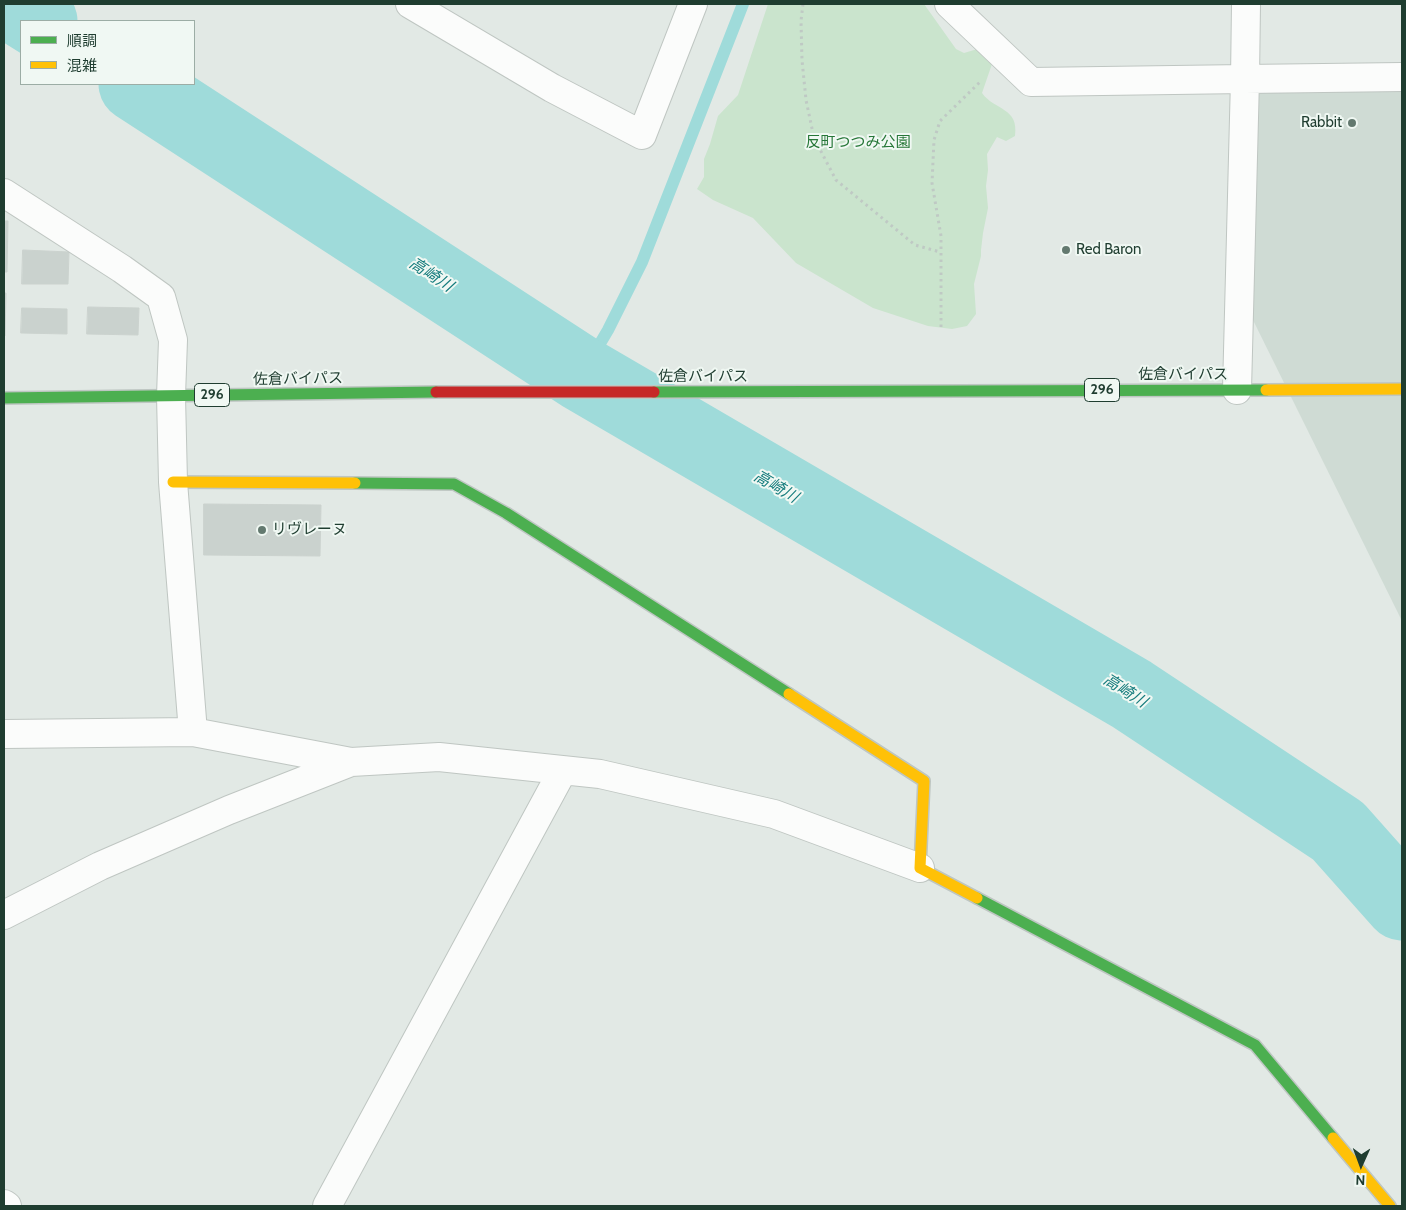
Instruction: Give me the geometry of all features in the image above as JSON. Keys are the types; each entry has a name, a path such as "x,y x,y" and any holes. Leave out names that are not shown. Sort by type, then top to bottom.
{"main road":[{"name":"佐倉バイパス","path":"4,398 419,392 1402,389"},
{"path":"173,482 454,484 506,513 924,781 920,868 1255,1046 1390,1206"}],"street":[{"path":"410,4 552,88 642,135 693,4"},
{"path":"949,4 1031,82 1402,77"},
{"path":"1237,390 1246,4"},
{"path":"4,193 122,269 161,297 173,340 171,396 173,482 193,732"},
{"path":"4,734 193,732 352,762 439,757 600,774 774,814 920,868"},
{"path":"4,915 100,866 229,810 352,762"},
{"path":"327,1206 563,770"}],"path":[{"path":"803,4 801,21 802,60 806,100 814,138 836,180 915,245 940,252"},
{"path":"941,328 941,236 932,183 934,140 940,121 984,79"}],"shaded area":[{"path":"1402,88 1402,621 1248,310 1254,89"}],"green space":[{"name":"反町つつみ公園","path":"768,4 924,4 956,49 964,53 991,45 993,61 982,93 987,99 1010,114 1015,127 1015,136 1006,141 997,137 987,154 986,186 988,208 981,256 974,284 976,314 967,326 952,329 928,326 873,308 796,263 753,218 713,200 697,189 704,177 704,159 718,116 738,95"}],"building":[{"path":"4,221 8,221 7,272 4,272"},
{"path":"23,250 69,252 68,284 22,284"},
{"path":"4,293 6,293 5,336 4,336"},
{"path":"88,307 139,308 138,335 87,334"},
{"path":"22,308 67,309 67,334 21,333"},
{"name":"リヴレーヌ","path":"204,504 321,505 320,556 204,555"}],"waterway":[{"name":"高崎川","path":"13,4 38,20"},
{"path":"582,374 608,330 642,262 743,4"},
{"name":"高崎川","path":"138,85 582,374 1131,694 1338,831 1402,903"}],"traffic: fast":[{"path":"654,392 1266,390"},
{"path":"4,398 436,392"},
{"path":"355,483 454,484 506,513 789,694"},
{"path":"977,898 1255,1045 1333,1138"}],"traffic: slow":[{"path":"1266,390 1402,389"},
{"path":"173,482 355,483"},
{"path":"789,694 924,781 920,868 977,898"},
{"path":"1333,1138 1390,1206"}],"traffic: jam":[{"path":"436,392 654,392"}],"place":[{"name":"Rabbit","path":"1352,123"},
{"name":"Red Baron","path":"1066,250"},
{"name":"リヴレーヌ","path":"262,530"}]}
